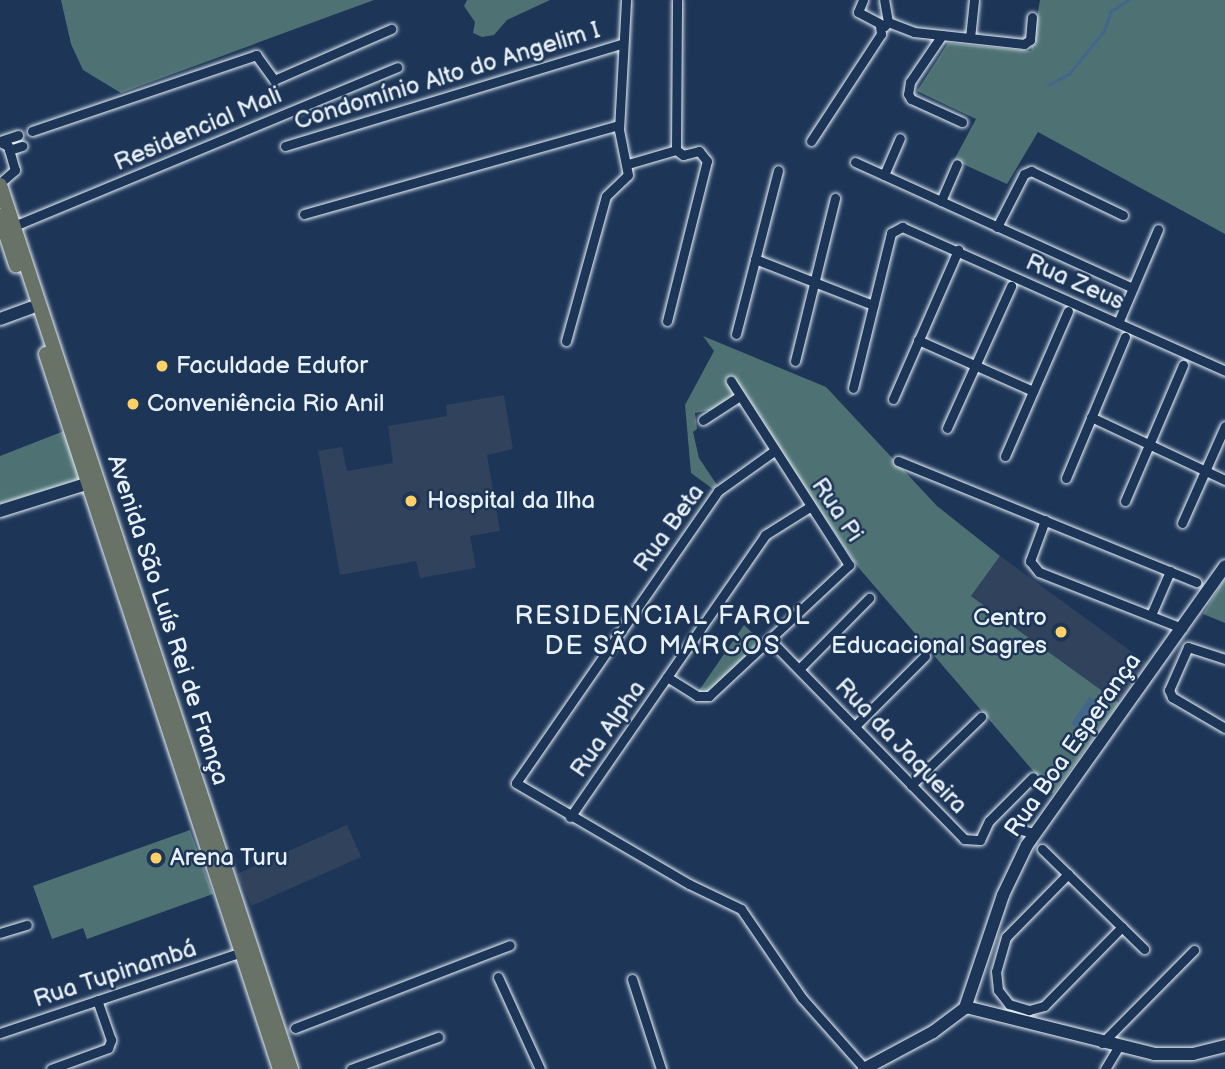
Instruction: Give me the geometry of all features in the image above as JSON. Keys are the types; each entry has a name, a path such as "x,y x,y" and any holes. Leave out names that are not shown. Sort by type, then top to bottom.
{"main road":[{"name":"Avenida São Luís Rei de França","path":"0,184 280,1069"},
{"name":"Avenida São Luís Rei de França","path":"0,216 94,482 291,1069"},
{"path":"0,319 31,308"},
{"path":"0,512 94,482"},
{"name":"Rua Boa Esperança","path":"972,1008 1006,887 1034,833 1225,566"},
{"path":"869,1068 972,1008 1118,1047 1175,1055 1225,1046"}],"street":[{"path":"566,341 606,196 625,180 628,164 619,125 621,44 626,0"},
{"path":"676,150 677,0"},
{"path":"863,0 858,12 884,24 914,32 1024,44 1030,40 1032,18"},
{"path":"811,141 881,34 884,24 884,0"},
{"path":"970,38 974,0"},
{"path":"32,131 256,55 274,80 391,29"},
{"path":"942,35 910,82 908,94 911,99 962,122"},
{"name":"Condomínio Alto do Angelim I","path":"285,146 621,44"},
{"name":"Residencial Mali","path":"14,226 397,67"},
{"path":"304,215 619,125"},
{"path":"0,184 15,170 9,150 0,141 18,135"},
{"path":"884,175 900,138"},
{"path":"9,150 22,146"},
{"path":"628,164 676,150"},
{"path":"667,321 706,161 699,151 683,155 676,150"},
{"path":"855,162 1133,288"},
{"path":"941,201 957,164"},
{"path":"736,334 778,170"},
{"path":"997,227 1024,174 1031,171 1123,215"},
{"path":"795,361 835,198"},
{"name":"Rua Zeus","path":"873,304 891,233 896,228 909,228 1225,371"},
{"path":"1118,323 1158,229"},
{"path":"893,398 958,250"},
{"path":"755,259 873,304 853,388"},
{"path":"947,428 1011,286"},
{"path":"1005,456 1068,311"},
{"path":"1066,478 1125,337"},
{"path":"918,340 1033,391"},
{"path":"1125,501 1183,365"},
{"name":"Rua Pi","path":"667,677 706,697 849,565 731,381"},
{"path":"703,420 740,396"},
{"path":"1091,417 1223,477"},
{"path":"1182,523 1225,426"},
{"name":"Rua Beta","path":"570,817 516,783 718,491 775,451"},
{"path":"898,461 1196,582"},
{"name":"Rua Alpha","path":"570,817 765,535 811,506"},
{"path":"1045,520 1030,561 1033,568 1182,628"},
{"path":"1151,615 1170,571"},
{"path":"799,669 869,598"},
{"name":"Rua da Jaqueira","path":"770,640 958,833 980,840 989,821 1033,777"},
{"path":"1172,642 1185,650 1194,646 1225,659"},
{"name":"Rua Boa Esperança","path":"1185,650 1170,694 1225,728"},
{"path":"855,726 925,656"},
{"path":"911,785 981,717"},
{"path":"570,817 741,909 802,998 869,1068"},
{"path":"1017,829 1034,833"},
{"path":"1042,849 1144,949"},
{"path":"1068,874 1006,937 996,971 998,990 1009,1004 1029,1010 1044,1006 1122,927"},
{"path":"0,933 27,925"},
{"path":"295,1028 510,945"},
{"path":"1102,1043 1194,950"},
{"name":"Rua Tupinambá","path":"0,1033 242,952"},
{"path":"498,977 540,1069"},
{"path":"632,979 661,1069"},
{"path":"51,1069 108,1048 111,1040 97,1000"},
{"path":"972,1008 989,1002"},
{"path":"351,1069 438,1037"},
{"path":"1105,1069 1118,1047"}],"shaded area":[{"name":"Hospital da Ilha","path":"504,395 513,449 487,455 500,531 470,536 476,568 420,578 416,561 340,575 318,451 342,447 347,471 393,463 388,426 447,416 446,405"},
{"name":"Centro Educacional Sagres","path":"1000,556 1149,664 1120,704 971,596"},
{"path":"1089,697 1104,706 1084,731 1071,724"},
{"path":"347,825 361,857 252,906 237,874"}],"green space":[{"path":"61,0 374,0 121,93 83,70 71,44"},
{"path":"467,0 550,0 507,20 494,35 482,37 473,33 475,22 464,6"},
{"path":"1040,0 1225,0 1225,234 1038,132 1007,184 954,160 976,119 917,91 948,43 1031,51"},
{"path":"703,336 826,387 937,506 1000,556 971,596 1119,703 1053,794 858,567 740,391 711,410 695,413 697,429 693,432 699,458 717,485 713,489 691,473 685,405 714,351"},
{"path":"64,431 80,479 0,504 0,456"},
{"path":"1225,578 1225,623 1203,614"},
{"path":"744,625 761,641 706,695 698,692"},
{"name":"Arena Turu","path":"190,830 213,894 87,939 83,928 52,939 33,886"}],"waterway":[{"path":"1048,85 1069,74 1104,31 1111,11 1128,0"}],"place":[{"name":"Faculdade Edufor","path":"162,366"},
{"name":"Conveniência Rio Anil","path":"133,404"},
{"name":"Hospital da Ilha","path":"411,501"},
{"name":"Centro Educacional Sagres","path":"1061,632"},
{"name":"Arena Turu","path":"156,858"}],"district":[{"name":"RESIDENCIAL FAROL DE SÃO MARCOS","path":"663,632"}]}
